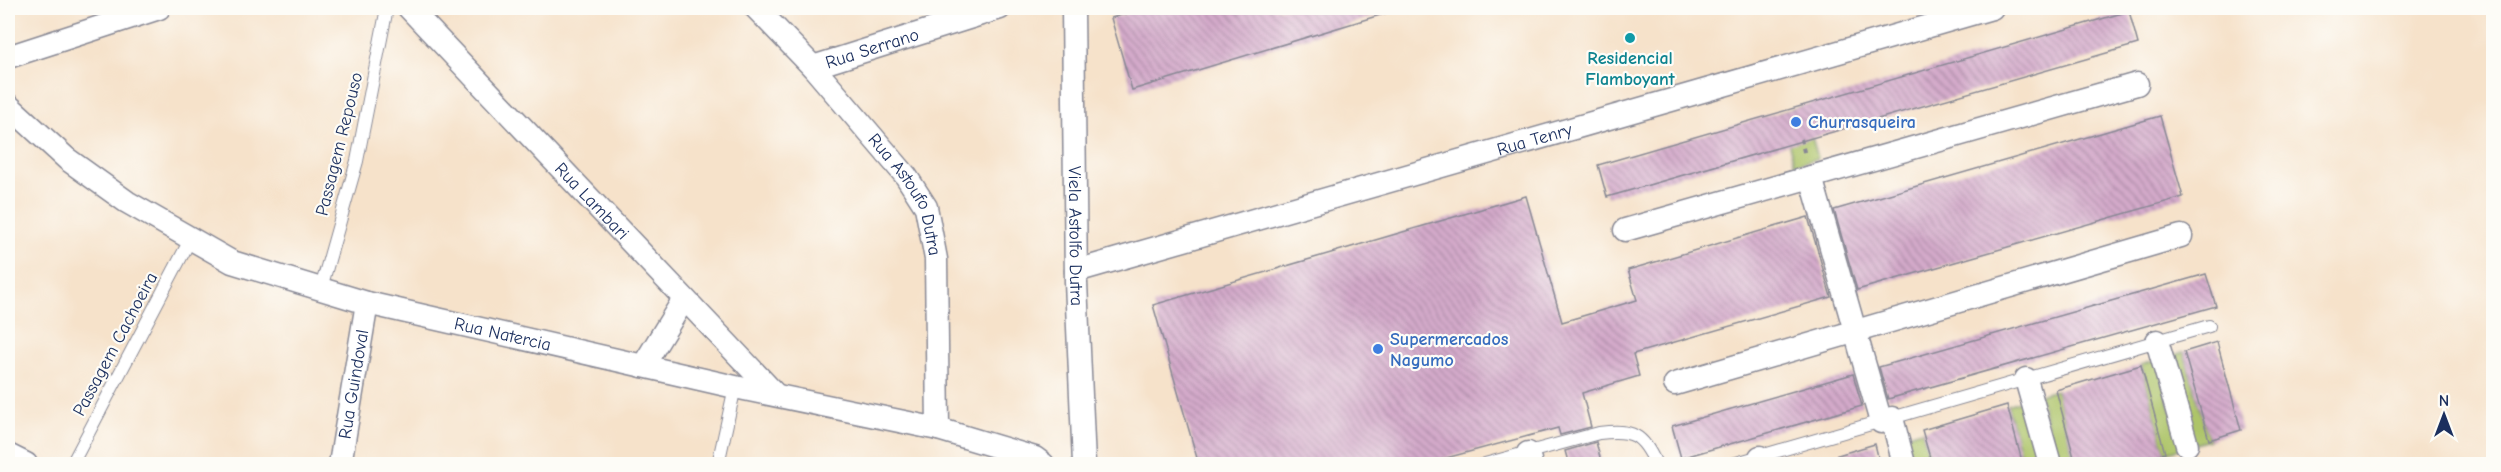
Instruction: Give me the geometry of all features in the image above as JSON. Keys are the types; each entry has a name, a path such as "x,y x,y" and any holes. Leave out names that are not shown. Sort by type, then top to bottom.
{"street":[{"path":"8,57 159,8"},
{"name":"Rua Lambari","path":"409,8 774,393"},
{"name":"Rua Astoufo Dutra","path":"756,8 813,67 906,176 926,207 936,259 938,429"},
{"name":"Rua Serrano","path":"813,67 1000,8"},
{"name":"Viela Astolfo Dutra","path":"1073,8 1076,271 1084,465"},
{"name":"Rua Tenry","path":"1076,271 1992,8"},
{"path":"1625,230 2137,84"},
{"name":"Rua Natercia","path":"8,105 67,159 127,202 232,262 367,303 735,387 774,393 938,429 1035,458 1042,465"},
{"path":"1811,177 1855,331 1904,465"},
{"path":"1675,384 2181,236"},
{"path":"643,366 684,299"},
{"name":"Rua Guindoval","path":"340,465 367,303"},
{"path":"2157,341 2187,445"},
{"path":"2026,379 2050,465"},
{"path":"8,454 26,465"}],"lane":[{"name":"Passagem Repouso","path":"321,288 357,161 387,8"},
{"name":"Passagem Cachoeira","path":"72,465 190,240"},
{"path":"1733,465 1761,461 1886,420 2209,326"},
{"path":"718,465 735,387"},
{"path":"1485,465 1529,459 1599,433 1615,432 1633,434 1647,443 1656,465"}],"green space":[{"path":"1803,106 1818,158 1795,165 1779,113"},
{"path":"2184,352 2209,440 2192,445 2168,357"},
{"path":"2157,360 2182,448 2165,453 2141,365"},
{"path":"2056,390 2076,464 2059,464 2039,395"},
{"path":"2023,400 2041,464 2023,464 2007,405"},
{"path":"1922,430 1932,464 1914,464 1905,435"}],"building":[{"path":"1146,8 1389,8 1390,12 1132,90 1111,18"},
{"path":"2129,11 2138,44 1607,197 1598,165"},
{"path":"2160,116 2183,197 1857,290 1834,210"},
{"path":"1526,196 1562,322 1637,300 1628,270 1808,217 1831,297 1633,354 1639,376 1582,393 1591,427 1560,435 1558,428 1420,465 1199,465 1153,305"},
{"path":"2206,274 2216,306 1888,399 1879,367"},
{"path":"2217,342 2241,430 2209,440 2184,352"},
{"path":"2141,365 2165,453 2128,465 2076,465 2056,390"},
{"path":"1853,374 1862,406 1681,458 1672,426"},
{"path":"2007,405 2023,465 1932,465 1922,430"},
{"path":"1596,442 1602,465 1569,465 1565,451"},
{"path":"1875,444 1880,465 1822,465 1821,460"}],"place":[{"name":"Residencial Flamboyant","path":"1630,38"},
{"name":"Churrasqueira","path":"1796,122"},
{"name":"Supermercados Nagumo","path":"1378,349"}]}
